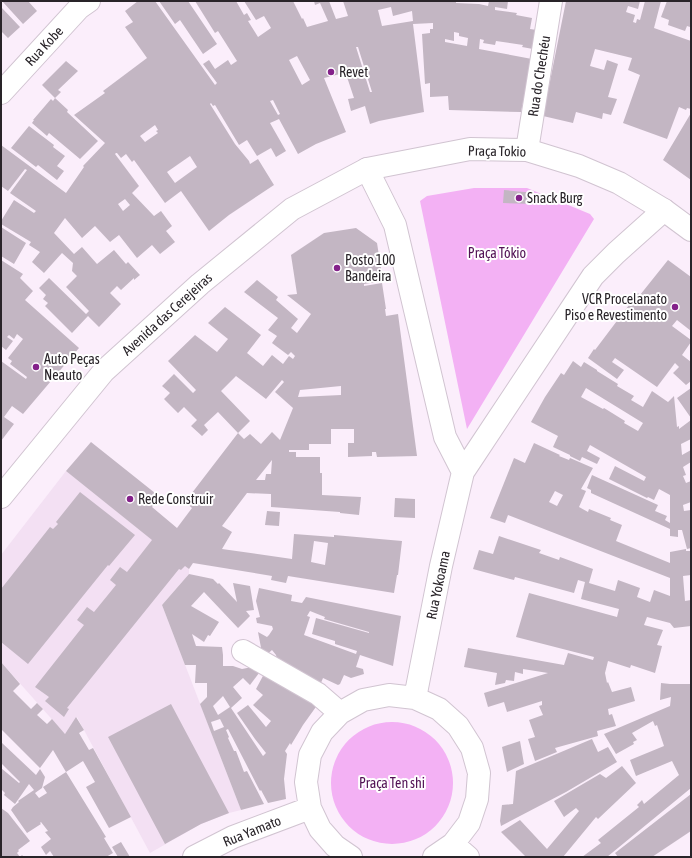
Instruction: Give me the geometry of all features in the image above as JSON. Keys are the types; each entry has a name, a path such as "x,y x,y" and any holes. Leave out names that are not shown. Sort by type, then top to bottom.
{"street":[{"name":"Rua Kobe","path":"1,93 79,8 89,1"},
{"name":"Rua do Chechéu","path":"527,150 551,1"},
{"name":"Praça Tokio","path":"366,169 470,149 527,150 579,166 619,183 664,210"},
{"path":"366,169 395,225 445,437 463,472 593,276 664,210 691,230"},
{"name":"Avenida das Cerejeiras","path":"1,497 104,370 200,284 292,209 366,169"},
{"name":"Rua Yokoama","path":"415,698 441,566 463,472"},
{"path":"243,651 318,694 340,713"},
{"path":"351,857 335,846 320,829 310,808 306,782 310,756 322,732 340,713 363,700 389,695 415,698 439,709 458,726 472,748 479,773 478,799 461,850 434,857"},
{"name":"Rua Yamato","path":"194,857 233,837 310,808"}],"shaded area":[{"path":"66,471 189,569 189,574 162,605 241,810 201,824 150,853 77,717 65,734 1,662 1,555"}],"green space":[{"name":"Praça Tókio","path":"474,188 527,188 590,214 594,219 467,429 420,201 427,196"},
{"name":"Praça Ten shi","path":"392,722 404,723 415,727 426,732 435,740 443,749 448,760 452,771 452,795 448,806 443,817 435,826 426,834 415,839 404,843 392,844 380,843 369,839 358,834 349,826 341,817 336,806 332,795 331,783 332,771 336,760 341,749 349,740 358,732 369,727 380,723"}],"building":[{"path":"2,1 28,1 37,11 23,24"},
{"path":"138,1 155,1 215,85 217,83 203,64 209,60 215,69 228,60 231,65 237,61 218,31 215,33 195,1 236,1 244,15 247,13 251,20 248,21 258,37 271,28 264,16 256,20 244,1 293,1 307,27 328,21 320,3 315,5 314,1 329,1 336,19 348,16 343,1 456,1 456,3 488,6 489,1 508,1 507,9 495,7 495,10 517,13 516,15 532,18 530,29 537,30 533,49 522,47 523,45 496,41 495,45 483,43 484,40 480,39 479,49 532,59 521,112 449,110 448,96 430,97 430,83 425,84 422,34 430,33 430,29 433,29 433,23 413,24 424,112 370,124 365,106 351,111 348,99 354,98 344,68 339,70 340,74 324,78 346,132 316,144 298,154 279,119 270,123 286,151 276,157 271,148 257,156 247,140 239,145 215,105 213,106 211,103 210,104 235,144 250,164 258,159 274,185 229,215 209,231 181,191 165,203 134,160 132,162 126,154 121,158 116,153 115,154 139,186 132,193 154,216 161,211 172,226 166,231 175,242 160,254 152,245 137,258 119,235 110,242 95,226 82,238 65,218 54,233 74,254 82,247 97,264 114,250 126,264 128,262 140,275 134,280 134,278 121,290 117,286 110,293 121,304 99,327 88,316 72,333 45,306 48,303 43,299 46,295 39,288 49,278 86,314 89,311 66,287 77,276 72,271 73,263 62,253 44,273 32,262 40,252 29,245 31,242 1,224 1,221 14,200 34,213 36,211 10,193 27,170 25,169 8,191 1,186 1,145 66,193 84,167 83,166 105,143 74,115 105,93 103,91 147,58 125,27 133,22 125,11","holes":["391,7 393,16 412,11 413,21 382,26 378,10","454,32 459,33 459,36 468,38 467,46 445,42 445,39 454,41","356,47 358,47 372,92 370,92","297,56 310,80 302,85 289,60","273,100 280,114 278,115 270,101","155,125 158,133 145,142 140,136","190,156 197,167 175,183 167,172","125,199 130,205 123,211 118,204"]},
{"path":"159,1 188,1 217,44 203,54 180,20 175,24"},
{"path":"566,1 640,1 638,9 628,6 626,12 635,15 633,22 636,23 637,19 640,20 645,1 661,1 654,28 691,41 691,109 687,108 686,110 679,107 667,139 623,123 640,75 628,70 632,58 595,49 590,66 604,70 607,60 618,64 608,97 617,99 611,115 603,113 602,119 576,112 573,123 543,116"},
{"path":"667,1 691,1 690,27 687,26 685,31 668,25 669,20 661,17"},
{"path":"1,7 20,27 8,38 1,31"},
{"path":"66,61 78,71 58,90 61,92 55,98 42,85"},
{"path":"55,98 68,110 67,112 98,141 80,159 49,133 47,136 32,123 51,99 53,101"},
{"path":"691,113 691,180 663,160"},
{"path":"29,126 54,145 53,147 65,156 57,166 64,171 57,180 38,165 36,167 11,148"},
{"name":"Snack Burg","path":"504,190 535,193 534,204 503,203"},
{"path":"1,227 26,243 14,264 1,256"},
{"path":"356,228 377,243 383,281 364,284 364,286 382,283 386,316 398,314 417,456 377,457 376,452 372,452 372,456 348,457 348,443 354,443 354,429 331,429 331,444 309,444 309,450 289,450 289,452 296,452 296,457 320,457 322,495 361,497 359,515 340,512 271,507 271,494 247,493 222,526 232,532 222,549 292,559 294,534 334,537 334,535 402,541 398,575 394,593 288,576 286,583 271,580 272,576 193,563 189,569 185,566 181,570 179,569 67,708 69,709 64,717 45,701 49,697 35,687 84,625 77,620 87,607 94,612 116,585 110,580 120,567 127,572 152,540 66,471 91,442 160,497 152,507 177,528 192,508 185,502 238,433 218,412 204,425 208,430 202,436 191,426 197,420 184,407 178,413 164,399 170,393 162,386 174,374 193,393 196,390 168,361 195,335 217,352 228,339 208,323 225,307 261,335 247,353 263,366 272,355 283,364 289,356 293,359 295,356 291,352 288,355 272,343 277,336 268,330 278,318 244,292 257,280 278,297 276,300 298,319 291,328 297,333 311,314 287,295 297,294 291,255 324,233","holes":["236,376 266,399 282,380 284,382 275,392 293,408 280,440 272,432 261,444 250,434 244,439 238,433 250,421 221,391","341,386 341,395 298,397 300,390","272,460 271,474 266,474 265,480 256,480","314,541 328,543 325,565 311,562"]},
{"path":"1,260 23,274 20,278 33,291 25,300 79,348 23,414 12,406 4,417 14,424 1,441 1,361 26,379 27,377 10,364 12,361 8,358 23,339 17,334 14,339 9,335 7,337 13,341 6,350 1,346"},
{"path":"668,260 691,277 691,331 677,320 672,326 691,340 682,355 691,362 691,381 686,385 673,373 679,367 675,363 657,387 615,358 612,362 624,370 617,379 588,358 638,293 640,295"},
{"path":"573,361 581,367 584,362 618,384 617,386 634,396 631,400 643,407 652,391 668,402 674,396 677,427 679,426 679,429 691,420 691,439 681,444 682,455 691,450 691,462 683,467 686,475 683,476 686,483 691,481 691,502 683,505 684,511 691,510 691,548 687,549 682,530 678,530 678,537 670,536 670,529 591,493 591,490 587,488 592,475 658,505 655,511 667,516 665,520 670,523 670,495 659,489 654,500 609,479 615,466 644,481 646,477 590,445 587,451 600,458 597,464 582,457 580,461 553,447 558,436 531,422 561,373 564,375","holes":["586,388 643,423 638,431 624,423 625,421 604,408 603,409 581,397"]},
{"path":"691,388 691,418 677,398"},
{"path":"534,443 560,455 559,456 569,460 570,458 593,468 581,489 586,491 579,507 588,512 589,509 611,518 610,520 622,525 616,541 670,563 670,552 686,549 686,551 691,551 691,575 683,576 685,601 691,600 691,626 674,628 670,623 647,617 644,625 663,630 657,645 662,646 655,673 631,665 630,668 608,661 605,673 607,683 608,682 612,692 631,687 635,701 608,709 609,715 612,714 616,726 597,731 598,736 555,748 557,752 535,761 528,739 535,737 529,720 543,715 539,706 542,705 542,701 507,712 504,702 488,707 484,693 548,673 523,669 523,674 515,672 514,681 506,680 505,683 495,685 497,673 464,667 468,648 564,665 568,653 593,660 594,657 516,637 529,593 617,617 619,609 581,599 585,582 578,580 574,593 515,577 514,580 473,569 479,550 493,554 499,536 541,550 539,553 559,560 560,557 593,569 589,583 615,591 618,580 640,588 637,597 650,602 654,590 670,596 670,578 508,515 505,523 490,518 514,458 525,463","holes":["555,491 563,495 557,506 549,502"]},
{"path":"80,492 135,535 109,566 108,565 28,664 1,642 1,589 50,527 53,529 58,524 56,522"},
{"path":"395,498 415,499 415,518 394,517"},
{"path":"267,511 280,512 279,526 265,525"},
{"path":"189,574 213,579 218,584 219,583 237,602 233,583 250,586 254,610 246,611 250,616 238,628 204,592 191,606 219,622 204,642 192,634 196,646 222,647 223,666 233,666 242,669 252,667 253,670 259,673 250,685 243,678 233,687 242,698 231,708 263,756 266,753 237,713 248,705 266,727 271,721 253,705 263,695 256,689 264,674 318,704 291,745 290,743 285,751 287,754 284,779 286,799 268,803 261,790 260,791 228,729 226,730 229,737 228,738 234,751 236,751 244,772 247,771 264,804 241,810 200,704 207,697 207,683 195,683 196,665 185,665 162,605","holes":["223,696 230,707 218,715 213,706","220,719 224,727 214,731 211,722"]},
{"path":"259,588 292,595 291,601 302,603 306,597 401,616 393,666 360,655 356,667 363,669 364,674 351,678 344,675 340,684 338,685 323,678 318,690 277,659 272,650 263,658 258,632 267,637 273,629 272,626 257,623 256,618 260,617 256,601","holes":["310,611 325,617 324,619 369,632 316,618 312,634 335,641 335,644 357,651 356,654 304,635 310,617 307,616"]},
{"path":"1,662 20,684 13,691 31,709 37,703 43,709 37,715 47,724 52,719 65,734 76,717 84,730 79,733 89,750 93,748 131,817 109,828 86,787 95,782 83,761 66,772 53,750 40,768 1,729"},
{"path":"661,683 691,684 691,788 607,857 582,857 601,843 598,840 639,807 637,805 642,800 644,804 679,775 672,761 636,776 630,760 664,746 657,725 655,726 653,721 632,733 637,740 633,742 634,744 616,754 604,734 670,706 671,697 660,700"},
{"path":"171,704 229,813 201,824 165,844 108,737"},
{"path":"592,739 598,752 608,747 617,762 566,792 501,826 500,821 502,805 513,804 516,771"},
{"path":"520,741 524,764 507,772 502,747"},
{"path":"1,742 36,775 40,769 45,777 42,788 35,793 39,798 47,793 43,787 66,772 106,837 104,838 113,853 106,857 54,857 50,851 46,855 41,847 51,839 45,832 48,831 41,822 41,824 27,833 11,810 19,802 18,801 34,790 29,784 15,804 4,795 5,793 1,789 1,768 19,783 20,782 1,763"},
{"path":"622,766 636,783 598,819 596,817 563,857 526,857 501,832 520,820 547,849 579,811 576,808 564,817 554,801 600,774 606,778"},
{"path":"691,794 691,831 652,857 618,857 615,853"},
{"path":"1,808 8,813 30,841 18,850 19,851 17,853 20,857 1,857"},
{"path":"121,842 130,857 118,857 112,847"}],"place":[{"name":"Revet","path":"331,72"},
{"name":"Snack Burg","path":"519,198"},
{"name":"Posto 100 Bandeira","path":"337,268"},
{"name":"VCR Procelanato Piso e Revestimento","path":"675,307"},
{"name":"Auto Peças Neauto","path":"36,367"},
{"name":"Rede Construir","path":"130,499"}]}
